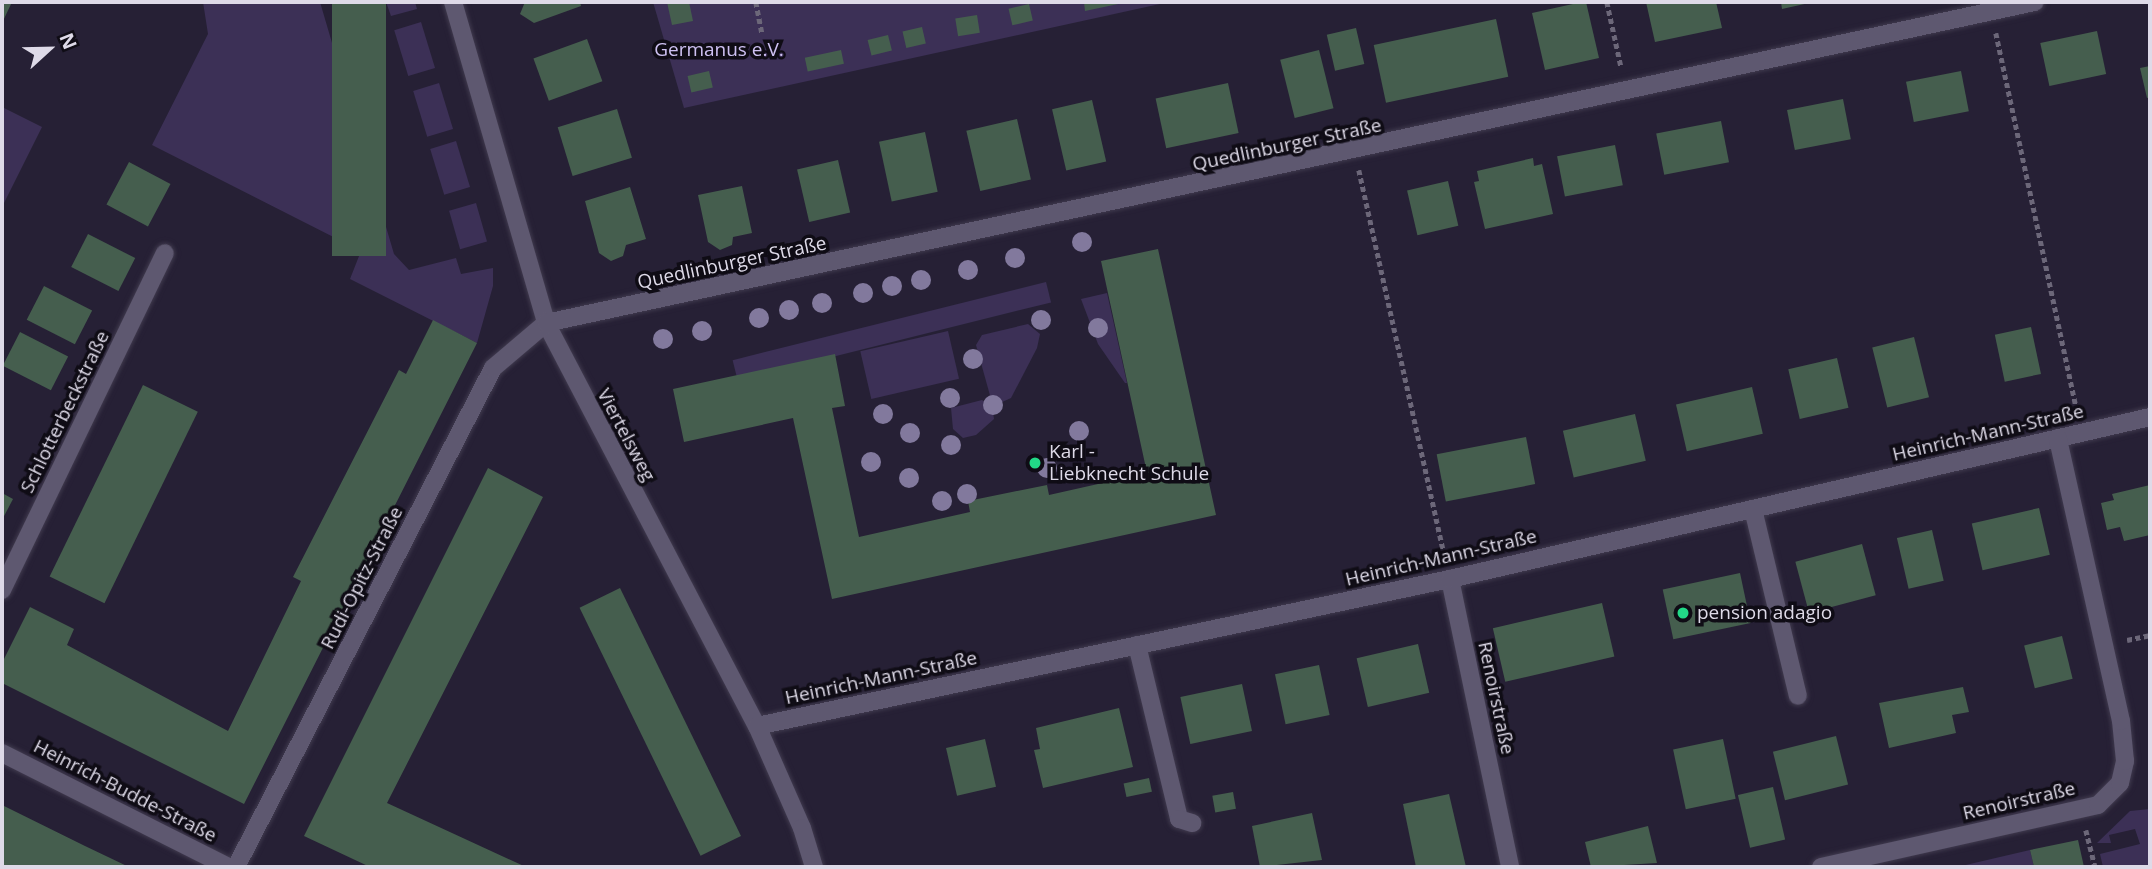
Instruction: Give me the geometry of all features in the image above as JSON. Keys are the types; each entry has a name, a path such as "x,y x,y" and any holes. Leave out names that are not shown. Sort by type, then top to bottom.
{"street":[{"name":"Viertelsweg","path":"453,2 546,323 757,726 802,828 814,867"},
{"name":"Quedlinburger Straße","path":"546,323 1355,152 2035,2"},
{"name":"Schlotterbeckstraße","path":"2,590 165,253"},
{"name":"Rudi-Opitz-Straße","path":"236,867 493,368 546,323"},
{"name":"Heinrich-Mann-Straße","path":"757,726 1450,579 2150,417"},
{"name":"Renoirstraße","path":"1821,867 2081,809 2098,804 2120,783 2125,761 2121,721 2058,438"},
{"path":"1753,509 1798,696"},
{"name":"Renoirstraße","path":"1450,579 1510,867"},
{"path":"1137,645 1179,819 1192,823"},
{"name":"Heinrich-Budde-Straße","path":"2,753 229,867"}],"path":[{"path":"755,2 762,33"},
{"path":"1607,2 1622,72"},
{"path":"1991,12 2082,432"},
{"path":"1355,152 1450,579"},
{"path":"2081,809 2095,867"}],"green space":[{"path":"203,2 320,2 394,254 409,270 456,258 461,274 493,268 493,286 477,343 350,279 361,251 152,145 208,34"},
{"path":"386,2 415,2 417,9 391,16"},
{"name":"Germanus e.V.","path":"653,2 1169,2 684,108"},
{"path":"421,22 435,68 408,76 394,30"},
{"path":"439,83 453,129 427,137 413,91"},
{"path":"2,107 42,127 2,207"},
{"path":"456,141 470,187 444,195 430,149"},
{"path":"476,203 487,241 460,249 449,211"},
{"path":"1046,282 1051,302 738,381 733,360"},
{"path":"1107,293 1127,383 1098,344 1081,299"},
{"path":"1028,324 1040,334 1037,348 1011,398 1000,403 991,399 976,345 982,335"},
{"path":"948,331 959,379 871,399 860,351"},
{"path":"982,400 992,406 994,419 976,435 963,438 953,429 951,408"},
{"path":"2150,809 2150,867 2103,867 2100,854 2140,844 2135,829 2109,835 2111,843 2097,843 2130,811"},
{"path":"2030,850 2034,867 1957,867"}],"building":[{"path":"2,2 12,2 2,23"},
{"path":"332,2 386,2 386,256 332,256"},
{"path":"525,2 580,2 581,6 534,23 520,14"},
{"path":"667,2 689,2 693,21 672,25"},
{"path":"1084,2 1123,2 1123,3 1085,11"},
{"path":"1586,2 1599,58 1545,70 1532,13"},
{"path":"1646,2 1716,2 1722,28 1655,42"},
{"path":"1781,2 1809,2 1809,3 1782,9"},
{"path":"1029,4 1033,21 1012,25 1009,9"},
{"path":"977,15 980,33 958,36 955,18"},
{"path":"1496,19 1508,77 1386,103 1374,45"},
{"path":"922,27 926,44 906,48 903,31"},
{"path":"1356,28 1364,64 1335,71 1327,35"},
{"path":"2097,31 2106,74 2049,86 2040,43"},
{"path":"888,35 892,51 871,56 868,40"},
{"path":"587,39 602,81 549,101 533,58"},
{"path":"841,50 844,64 808,71 805,58"},
{"path":"1319,50 1334,108 1295,118 1280,60"},
{"path":"2150,66 2150,97 2147,98 2140,68"},
{"path":"709,71 713,88 691,93 688,76"},
{"path":"1961,71 1969,111 1914,122 1906,82"},
{"path":"1228,83 1239,133 1166,148 1156,98"},
{"path":"1843,99 1851,139 1795,150 1787,110"},
{"path":"1092,100 1106,161 1066,171 1052,109"},
{"path":"617,109 632,158 573,176 558,127"},
{"path":"1017,119 1031,179 980,191 966,131"},
{"path":"1721,121 1729,162 1664,175 1656,134"},
{"path":"925,132 938,192 892,201 879,142"},
{"path":"1615,145 1623,185 1565,197 1557,156"},
{"path":"1533,158 1534,166 1542,164 1553,214 1485,229 1474,182 1479,181 1477,171"},
{"path":"838,160 850,213 809,222 797,169"},
{"path":"129,162 170,184 148,226 106,204"},
{"path":"1448,181 1458,226 1417,235 1407,190"},
{"path":"742,186 752,233 733,237 732,245 720,250 708,242 698,195"},
{"path":"630,187 646,239 626,245 623,256 611,261 599,253 585,201"},
{"path":"88,234 135,258 118,291 71,267"},
{"path":"1158,249 1216,515 832,599 793,418 684,442 673,389 835,354 845,406 832,408 859,537 970,512 968,501 1047,485 1049,495 1147,473 1101,261"},
{"path":"44,286 92,311 75,344 27,320"},
{"path":"433,320 477,343 244,804 2,683 2,663 30,607 74,629 67,645 228,731 301,581 293,577 399,370 406,374"},
{"path":"2031,327 2041,374 2005,382 1995,335"},
{"path":"20,332 68,357 51,390 3,366"},
{"path":"1914,337 1929,397 1887,408 1872,347"},
{"path":"1837,358 1848,408 1800,419 1788,369"},
{"path":"143,385 198,412 104,603 50,576"},
{"path":"1752,387 1763,434 1687,451 1676,405"},
{"path":"1635,414 1646,461 1574,477 1563,431"},
{"path":"1526,437 1535,484 1446,501 1437,454"},
{"path":"488,468 543,497 387,803 526,867 370,867 304,836"},
{"path":"2150,485 2150,535 2124,541 2120,527 2107,530 2101,503 2114,500 2112,494"},
{"path":"2,493 13,499 2,520"},
{"path":"2039,508 2050,555 1983,570 1972,524"},
{"path":"1932,530 1944,581 1909,589 1897,538"},
{"path":"1862,544 1876,595 1809,613 1795,562"},
{"path":"1740,573 1751,623 1673,639 1663,589"},
{"path":"620,588 741,836 701,856 580,608"},
{"path":"1602,603 1614,657 1505,682 1493,628"},
{"path":"2062,636 2073,679 2035,688 2024,645"},
{"path":"1418,644 1429,693 1368,707 1357,658"},
{"path":"1319,665 1330,715 1286,724 1275,674"},
{"path":"1242,684 1252,731 1190,744 1180,697"},
{"path":"1963,687 1969,712 1952,715 1956,733 1889,748 1879,703"},
{"path":"1119,708 1133,767 1043,788 1034,750 1040,749 1036,728"},
{"path":"1836,736 1848,785 1785,800 1773,752"},
{"path":"985,739 996,787 957,796 946,748"},
{"path":"1723,739 1736,799 1686,809 1673,750"},
{"path":"1149,778 1152,792 1126,797 1124,783"},
{"path":"1773,787 1785,840 1750,848 1738,795"},
{"path":"1233,792 1236,809 1215,812 1212,796"},
{"path":"1449,794 1466,867 1416,867 1403,804"},
{"path":"2,805 85,846 129,867 2,867"},
{"path":"1312,813 1322,860 1260,867 1252,826"},
{"path":"1648,826 1657,863 1591,867 1585,842"},
{"path":"2078,840 2084,867 2034,867 2030,850"}],"place":[{"name":"Karl - Liebknecht Schule","path":"1035,463"},
{"name":"pension adagio","path":"1683,613"}]}
